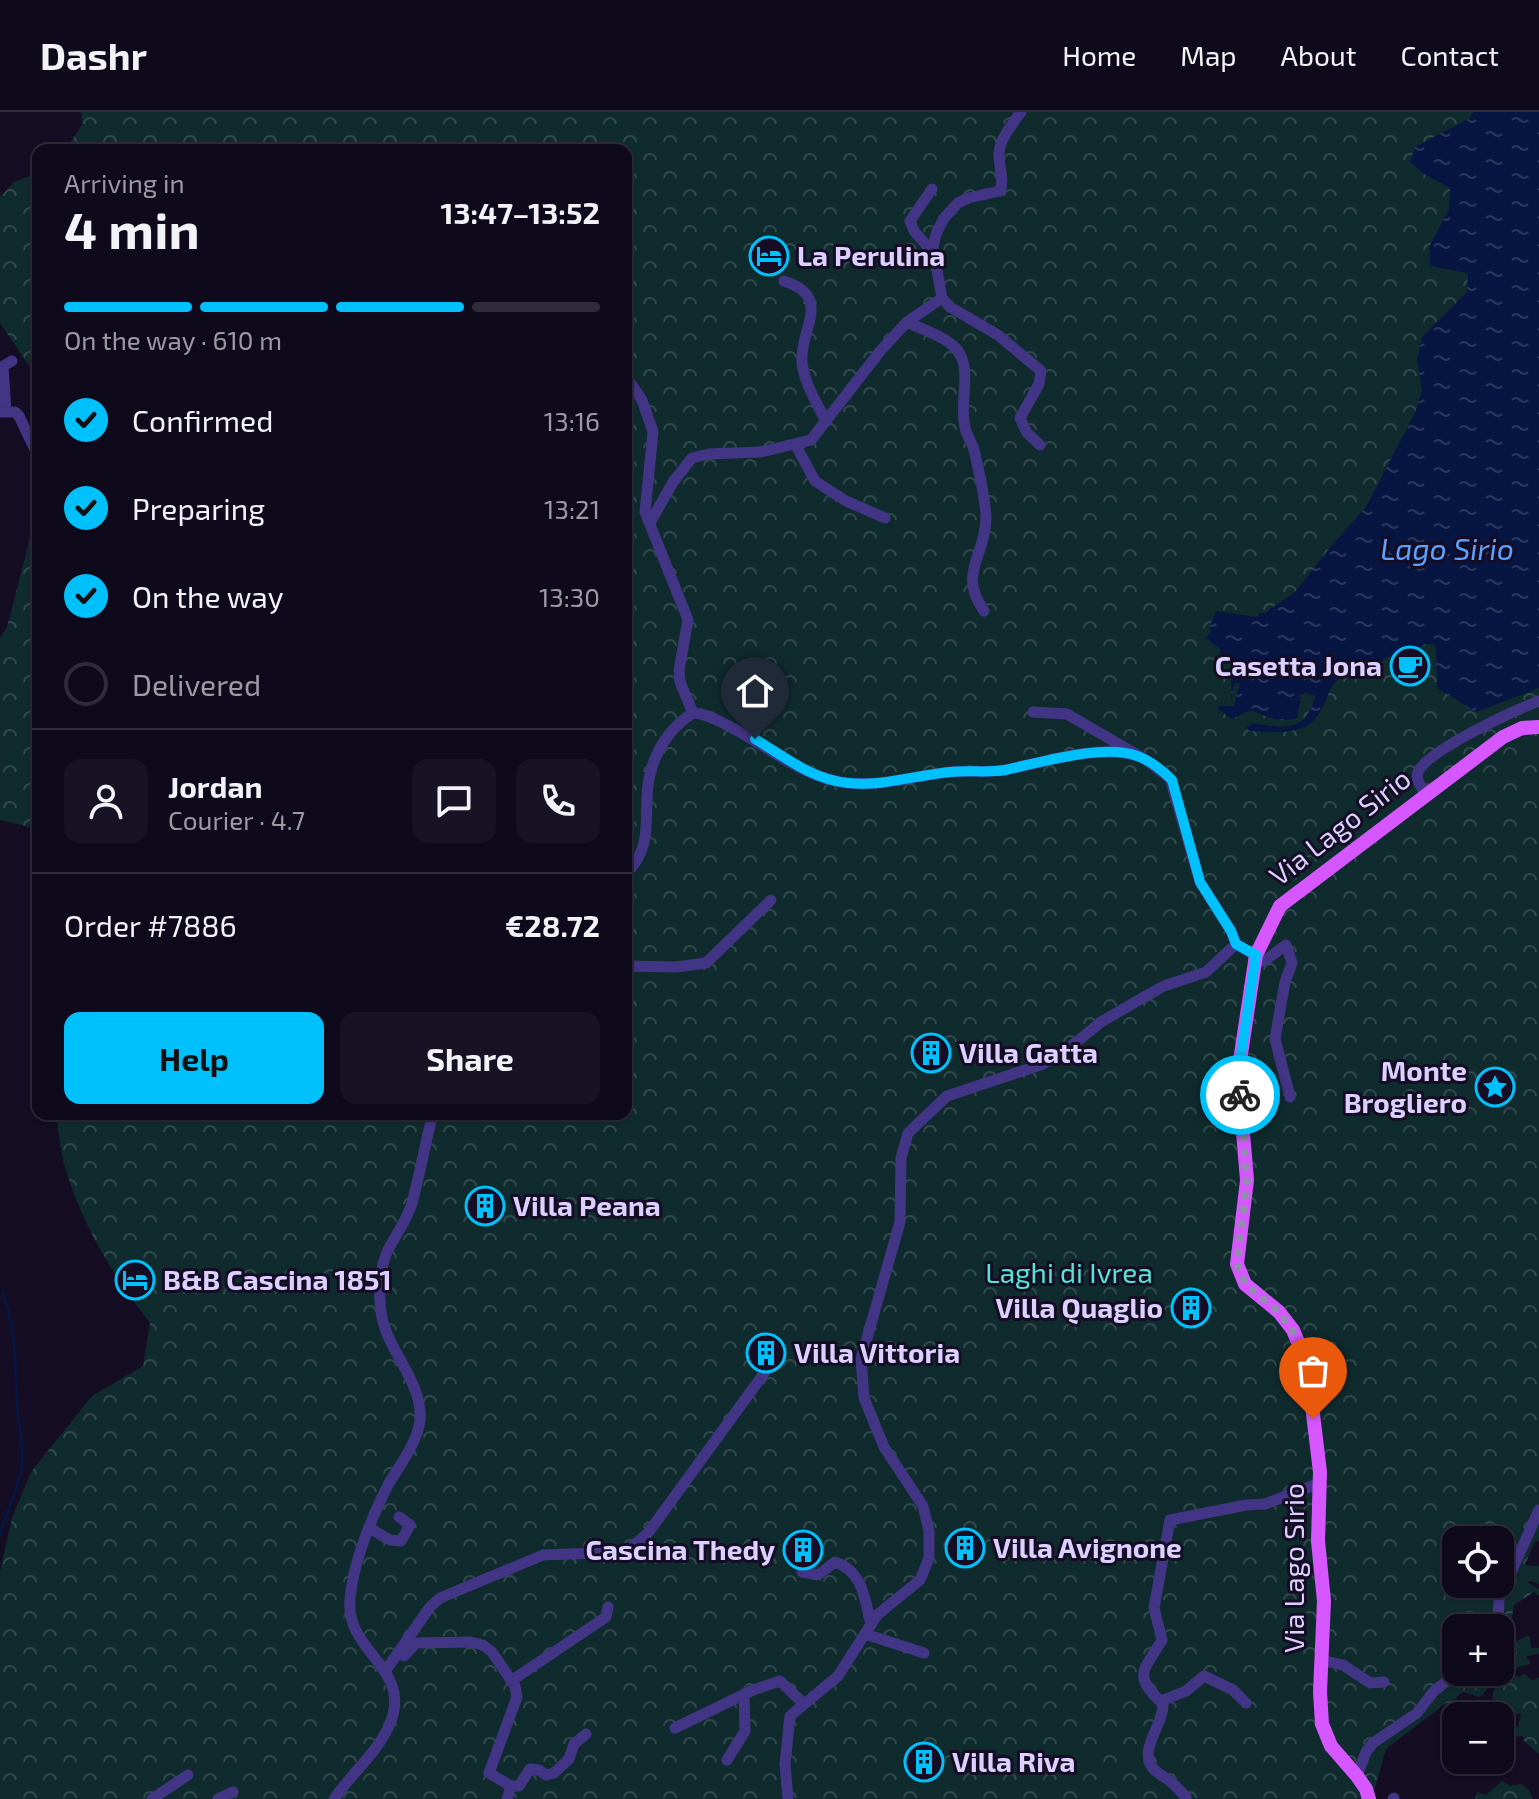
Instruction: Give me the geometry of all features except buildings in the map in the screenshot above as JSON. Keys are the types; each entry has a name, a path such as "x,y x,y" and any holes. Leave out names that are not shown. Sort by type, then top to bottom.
{"main road":[{"name":"Via Lago Sirio","path":"1369,1799 1357,1776 1324,1734 1320,1702 1324,1601 1318,1541 1320,1477 1309,1377 1299,1340 1279,1312 1245,1284 1237,1264 1247,1180 1238,1074 1256,955 1273,917 1294,893 1503,737 1522,728 1539,727"}],"street":[{"path":"1021,112 999,152 1000,191 958,203 944,218 933,248 942,298 963,315 998,335 1041,371 1039,384 1020,418 1027,433 1040,445"},
{"path":"932,189 910,221 914,231 935,255"},
{"path":"784,281 799,286 812,306 801,357 804,374 826,422"},
{"path":"651,521 673,482 692,458 709,454 760,452 811,440 867,366 907,322 942,298"},
{"path":"907,322 955,347 961,356 964,426 973,448 986,519 971,586 984,611"},
{"path":"12,361 3,366 3,412 19,416 32,443"},
{"path":"632,386 642,400 653,432 644,505 688,620 679,670 680,682 693,713"},
{"path":"795,444 815,481 846,501 885,518"},
{"path":"1423,790 1417,779 1419,770 1448,745 1539,701"},
{"path":"1033,712 1067,714 1139,756 1172,780 1200,882 1236,944 1264,961 1286,945 1292,963 1285,982 1275,1039 1290,1097"},
{"path":"632,864 644,844 648,828 648,780 656,756 674,727 693,713 712,717 755,739 804,771 848,783 888,781 952,771 1002,771 1068,756 1118,752 1139,756"},
{"path":"632,966 676,967 706,963 771,900"},
{"path":"788,1799 785,1764 790,1716 838,1676 877,1615 920,1580 929,1558 923,1506 884,1447 864,1398 861,1359 900,1222 901,1158 908,1133 947,1096 1043,1064 1101,1022 1144,997 1164,986 1206,972 1236,944"},
{"path":"334,1799 368,1759 388,1729 394,1700 387,1672 356,1635 349,1611 352,1583 369,1528 409,1448 420,1418 415,1392 384,1324 380,1282 388,1250 412,1202 432,1120"},
{"path":"387,1672 430,1607 440,1598 543,1555 630,1551 648,1533 765,1372"},
{"path":"1165,1704 1151,1694 1144,1681 1146,1665 1164,1645 1154,1608 1170,1520 1271,1503 1320,1477"},
{"path":"1498,1614 1502,1590 1517,1564 1539,1510"},
{"path":"369,1528 390,1540 401,1541 410,1525 399,1517"},
{"path":"802,1572 818,1575 835,1562 849,1569 862,1588 868,1630"},
{"path":"511,1681 606,1617 608,1607"},
{"path":"868,1630 924,1653"},
{"path":"387,1672 416,1643 470,1642 487,1647 515,1686 516,1701 488,1770 491,1777 511,1786 519,1786 530,1769 546,1775 554,1773 569,1759 574,1744 586,1734"},
{"path":"1321,1660 1343,1665 1370,1683 1384,1682"},
{"path":"1186,1797 1149,1763 1151,1740 1163,1716 1165,1704 1204,1676 1233,1690 1246,1703"},
{"path":"675,1728 744,1694 781,1681 804,1704"},
{"path":"1357,1776 1373,1743 1417,1713 1442,1685"},
{"path":"727,1760 745,1731 744,1694"},
{"path":"152,1799 188,1775"},
{"path":"507,1799 511,1786"},
{"path":"218,1799 233,1792"}],"green space":[{"name":"Laghi di Ivrea","path":"81,112 1539,112 1539,1541 1535,1541 1525,1565 1539,1566 1539,1584 1528,1583 1539,1589 1539,1596 1534,1592 1514,1605 1513,1614 1442,1614 1442,1686 1489,1686 1479,1697 1463,1692 1453,1702 1442,1702 1442,1706 1386,1749 1372,1799 0,1799 0,1571 12,1518 31,1472 92,1396 143,1366 150,1323 112,1269 81,1211 64,1163 57,1120 632,1120 632,144 69,144 82,125"},
{"path":"32,175 32,370 0,323 0,197 14,182"},
{"path":"32,524 32,828 0,820 0,638 7,627"},
{"name":"Laghi di Ivrea","path":"1527,1636 1530,1637 1531,1648 1539,1648 1539,1654 1526,1656 1531,1664 1514,1669 1514,1642"},
{"path":"1524,1674 1532,1680 1539,1678 1539,1754 1524,1741 1523,1736 1514,1737 1514,1727 1518,1727 1521,1714 1515,1714 1514,1702 1493,1699 1495,1688 1514,1686 1514,1676"},
{"path":"1502,1781 1510,1786 1521,1784 1529,1790 1533,1799 1475,1799 1477,1792 1486,1795"}],"water":[{"name":"Lago Sirio","path":"1473,112 1539,112 1539,688 1476,712 1437,688 1436,648 1433,644 1425,644 1412,651 1400,651 1377,663 1369,662 1368,667 1360,667 1343,676 1338,672 1340,678 1332,686 1319,713 1304,727 1284,732 1250,731 1246,728 1252,723 1283,727 1299,723 1306,717 1315,696 1306,693 1297,696 1301,698 1297,718 1290,720 1278,720 1250,710 1232,719 1218,706 1234,706 1240,683 1234,684 1231,701 1232,659 1221,658 1220,649 1206,638 1211,632 1210,626 1216,611 1257,617 1295,592 1366,507 1415,413 1422,390 1417,359 1423,336 1467,292 1468,273 1430,266 1429,247 1449,209 1450,188 1424,174 1410,162 1415,147 1470,118"}],"waterway":[{"path":"0,1534 22,1466 12,1332 2,1291"}],"way so far":[{"path":"1240,1095 1247,1180 1237,1264 1245,1284 1279,1312 1299,1340 1307,1364 1313,1419"}],"place":[{"name":"La Perulina","path":"769,256"},
{"name":"Casetta Jona","path":"1410,666"},
{"name":"Villa Gatta","path":"931,1053"},
{"name":"Monte Brogliero","path":"1495,1087"},
{"name":"Villa Peana","path":"485,1206"},
{"name":"B&B Cascina 1851","path":"135,1280"},
{"name":"Villa Quaglio","path":"1191,1308"},
{"name":"Villa Vittoria","path":"766,1353"},
{"name":"Villa Avignone","path":"965,1548"},
{"name":"Cascina Thedy","path":"803,1550"},
{"name":"Villa Riva","path":"924,1762"}],"route":[{"path":"755,739 804,771 848,783 888,781 952,771 1002,771 1068,756 1118,752 1139,756 1167,775 1172,780 1200,882 1236,944 1256,955 1238,1074 1240,1095"}]}
